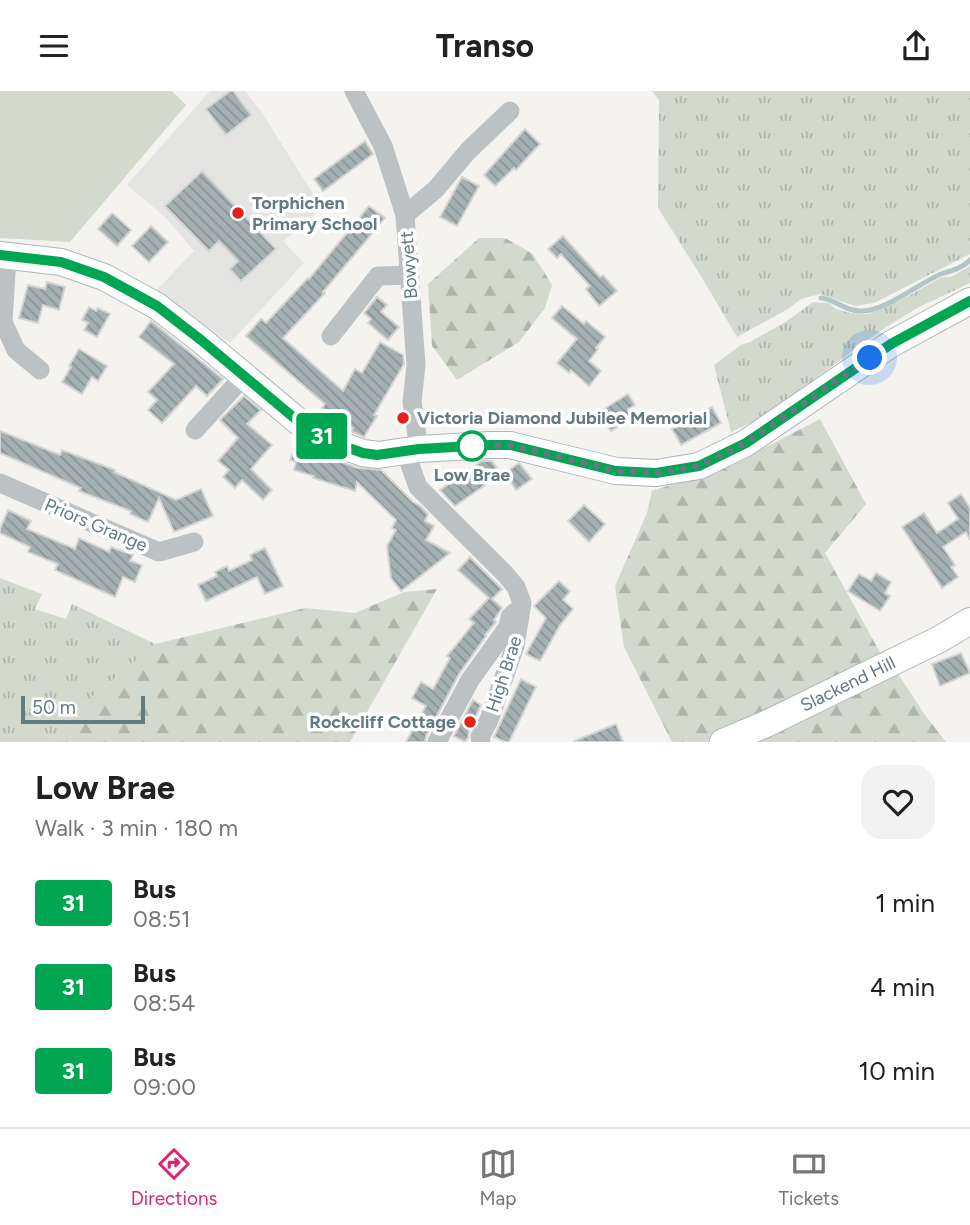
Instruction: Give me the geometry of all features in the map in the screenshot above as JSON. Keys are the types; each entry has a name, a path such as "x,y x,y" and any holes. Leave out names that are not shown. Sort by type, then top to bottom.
{"main road":[{"path":"3,256 61,262 104,277 157,306 299,422 329,441 363,453 377,455 413,450 510,445 616,471 656,473 699,466 746,443 891,344 970,301"},
{"name":"Slackend Hill","path":"723,742 940,639 970,621"}],"street":[{"name":"Bowyett","path":"354,91 383,146 405,215 415,365 412,402 413,450"},
{"path":"405,215 436,189 467,152 510,111"},
{"path":"3,256 3,322 16,350 40,370"},
{"path":"331,336 378,276 410,275"},
{"path":"195,430 244,376"},
{"path":"413,450 409,462 418,487 506,575 516,587 522,603 510,617 508,628 470,680 437,742"},
{"name":"Priors Grange","path":"0,483 159,552 194,541"},
{"name":"High Brae","path":"481,742 480,737 489,720 515,646 522,603"}],"shaded area":[{"name":"Torphichen Primary School","path":"210,91 245,91 261,111 322,208 283,241 304,263 230,343 156,291 194,251 166,218 127,185"}],"green space":[{"path":"0,91 172,91 186,105 70,242 0,238"},
{"path":"652,91 970,91 970,254 874,303 855,306 820,294 801,299 737,337 658,208 659,100"},
{"path":"479,238 505,238 533,254 552,285 545,308 519,342 457,380 432,346 428,284"},
{"path":"970,266 970,283 917,308 880,331 763,417 731,432 714,365 741,345 787,321 813,302 829,303 836,309 850,313 868,314"},
{"path":"820,419 866,504 825,553 887,665 895,669 946,742 672,742 624,647 615,586 647,513 652,491 729,466"},
{"path":"0,578 42,594 35,609 66,619 72,604 155,644 84,703 52,742 0,742"},
{"path":"437,589 350,742 52,742 84,703 155,644 305,608 355,613 404,592"}],"building":[{"path":"233,91 251,115 226,135 206,109"},
{"path":"525,129 540,144 516,170 514,168 495,186 484,175"},
{"path":"365,141 373,154 323,191 314,179"},
{"path":"202,171 276,249 241,281 230,269 238,261 219,241 209,251 165,206"},
{"path":"462,177 479,186 457,226 440,217"},
{"path":"369,206 385,218 323,292 325,293 283,338 343,391 355,369 362,373 380,342 403,355 404,364 364,437 351,431 353,428 322,408 325,404 246,336 261,319 266,323 309,279"},
{"path":"112,213 131,230 117,246 98,229"},
{"path":"151,226 168,242 149,262 132,246"},
{"path":"563,236 600,277 603,275 617,291 599,306 586,289 590,286 561,254 557,258 548,249"},
{"path":"47,282 65,287 59,310 43,305 38,323 19,318 28,285 45,289"},
{"path":"377,297 387,305 381,312 399,327 388,340 368,323 371,319 364,313"},
{"path":"562,306 605,337 589,361 601,371 589,386 571,370 569,373 557,363 577,339 552,318"},
{"path":"89,307 110,314 97,337 84,330 88,323 82,320"},
{"path":"151,321 223,379 207,396 196,386 162,423 148,410 157,400 148,392 174,364 139,337"},
{"path":"79,349 107,366 98,381 92,377 82,394 62,382"},
{"path":"628,394 635,405 628,409 633,417 611,431 599,412"},
{"path":"244,396 261,410 247,424 272,445 251,469 272,490 263,500 242,480 235,488 223,477 229,470 218,461 238,438 220,420"},
{"path":"712,407 721,423 681,445 672,429"},
{"path":"0,431 60,455 62,450 115,470 114,472 176,500 201,489 213,516 174,532 159,498 148,522 130,514 131,511 79,491 81,488 0,453"},
{"path":"296,443 358,468 381,470 428,514 425,521 434,526 426,540 450,553 401,591 391,578 387,546 396,530 392,528 396,520 357,482 355,491 294,470 296,462 290,460"},
{"path":"482,461 492,461 501,474 455,506 440,490"},
{"path":"519,463 532,479 516,490 505,473"},
{"path":"961,494 970,508 970,540 966,532 943,547 955,565 951,567 958,577 942,588 902,527 924,513 937,533 958,519 948,503"},
{"path":"584,505 605,524 589,542 568,521"},
{"path":"8,510 31,521 27,529 75,549 79,538 109,552 111,547 133,555 130,561 142,565 135,582 123,577 115,597 55,570 58,564 28,552 30,547 0,533"},
{"path":"265,548 283,586 265,594 257,577 206,601 198,585 217,576 215,572 227,566 229,571 252,560 250,555"},
{"path":"470,557 502,589 492,599 502,608 494,620 496,622 459,674 425,742 406,742 426,706 412,698 421,682 433,689 450,658 447,656 474,623 469,619 489,598 458,570"},
{"path":"876,573 891,582 885,593 890,596 880,611 848,591 859,574 871,581"},
{"path":"559,581 570,591 563,600 573,609 560,625 540,661 526,654 546,618 534,606"},
{"path":"961,653 970,673 940,686 932,664"},
{"path":"521,679 536,687 509,742 505,742 494,737"},
{"name":"Rockcliff Cottage","path":"473,700 481,705 465,742 454,736"},
{"path":"616,724 623,742 574,742 574,741"}],"waterway":[{"path":"821,298 851,310 871,310 892,302 932,278 970,260"}],"bus line":[{"name":"31","path":"0,255 61,262 104,277 157,306 299,422 329,441 363,453 377,455 419,449 510,445 616,471 656,473 699,466 746,443 891,344 970,301"}],"place":[{"name":"Torphichen Primary School","path":"238,213"},
{"name":"Victoria Diamond Jubilee Memorial","path":"403,418"},
{"name":"Low Brae","path":"472,446"},
{"name":"Rockcliff Cottage","path":"470,722"}],"route":[{"path":"472,446 466,446 510,445 616,471 656,473 699,466 746,443 870,358"}]}
